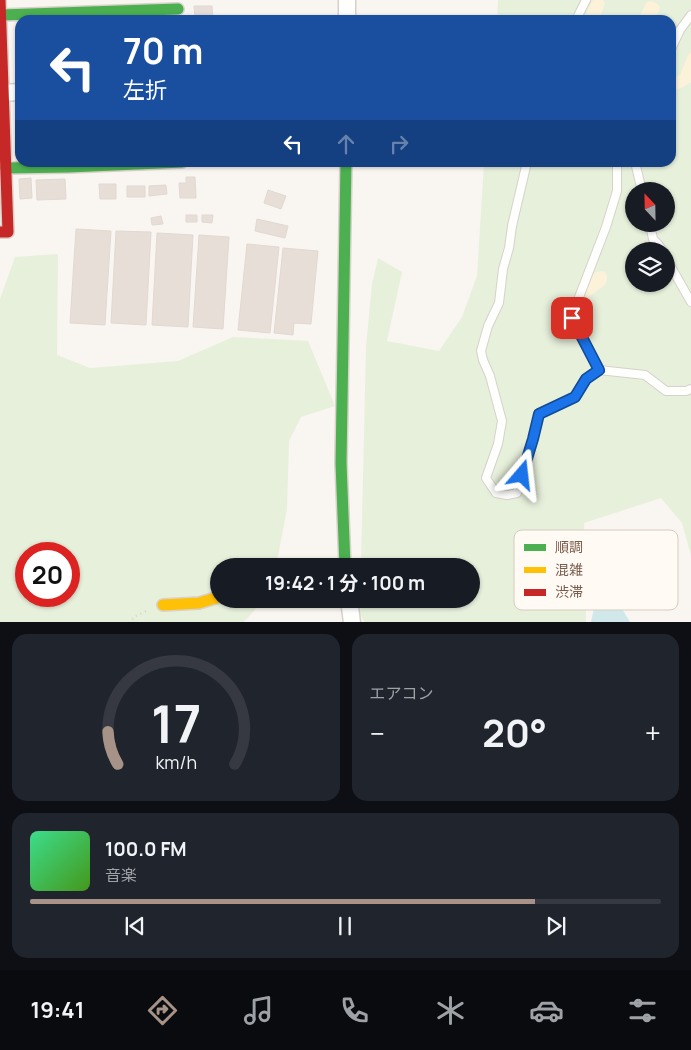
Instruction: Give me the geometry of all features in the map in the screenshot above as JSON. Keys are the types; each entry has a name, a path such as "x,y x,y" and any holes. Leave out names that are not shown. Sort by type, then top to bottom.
{"street":[{"path":"0,0 8,232 0,232"},
{"path":"346,0 347,15"},
{"path":"1,15 178,10"},
{"path":"2,92 15,92"},
{"path":"6,168 69,167"},
{"path":"345,558 341,463 346,167"},
{"path":"163,605 191,605 210,600"},
{"path":"350,608 352,622"}],"lane":[{"path":"578,15 586,0"},
{"path":"676,38 691,15"},
{"path":"526,167 512,226 510,248 503,268 499,303 488,326 481,351 502,420 498,444 486,478 496,493 507,495 516,493 539,414 575,397 586,379 599,370 645,375 666,391 686,391 691,389"},
{"path":"599,370 572,318 606,227 617,191 617,167"},
{"path":"636,167 640,182"},
{"path":"675,274 691,302"}],"path":[{"path":"129,622 134,617 163,605"}],"green space":[{"path":"498,0 691,0 691,555 682,523 661,498 584,523 584,530 514,530 514,610 586,610 586,622 364,622 360,614 360,608 480,608 480,558 361,558 366,347 372,284 378,258 402,272 387,341 439,351 462,317 477,276 484,167 676,167 676,15 497,15"},
{"path":"58,254 57,355 90,368 178,361 233,337 308,341 335,406 301,417 289,441 287,509 278,558 210,558 210,608 256,608 244,622 0,622 0,299 15,257"}],"sand":[{"path":"593,0 603,0 605,3 601,15 586,15"},
{"path":"650,1 659,5 658,15 640,15 646,3"},
{"path":"691,52 691,82 676,89 676,76 680,75"},
{"path":"604,271 607,276 605,285 588,297 586,296 583,291 584,282 596,272"}],"water":[{"path":"594,610 623,610 630,622 591,622"}],"building":[{"path":"194,6 212,6 213,15 195,15"},
{"path":"186,177 195,177 196,198 180,198 179,183 186,183"},
{"path":"31,178 32,198 20,199 19,179"},
{"path":"65,179 66,199 37,200 36,180"},
{"path":"99,184 116,184 116,199 100,199"},
{"path":"166,185 167,194 149,196 149,186"},
{"path":"127,186 145,186 145,197 127,197"},
{"path":"268,190 286,196 281,209 264,203"},
{"path":"186,215 197,215 197,222 186,222"},
{"path":"202,215 213,215 212,223 202,222"},
{"path":"161,216 163,224 152,225 151,218"},
{"path":"257,219 288,226 285,238 255,231"},
{"path":"76,229 111,231 105,325 70,323"},
{"path":"116,231 151,232 146,325 111,323"},
{"path":"157,233 193,235 188,327 152,325"},
{"path":"199,235 229,237 223,329 193,327"},
{"path":"247,244 279,247 270,333 238,330"},
{"path":"283,248 318,251 311,324 294,323 293,335 274,333"}],"traffic: fast":[{"path":"1,15 178,9"},
{"path":"6,168 69,167"},
{"path":"345,558 341,463 346,167"}],"traffic: slow":[{"path":"163,605 199,603 210,600"}],"traffic: jam":[{"path":"0,0 8,232 0,232"}],"route":[{"path":"522,475 539,414 575,397 586,379 599,370 572,318"}]}
